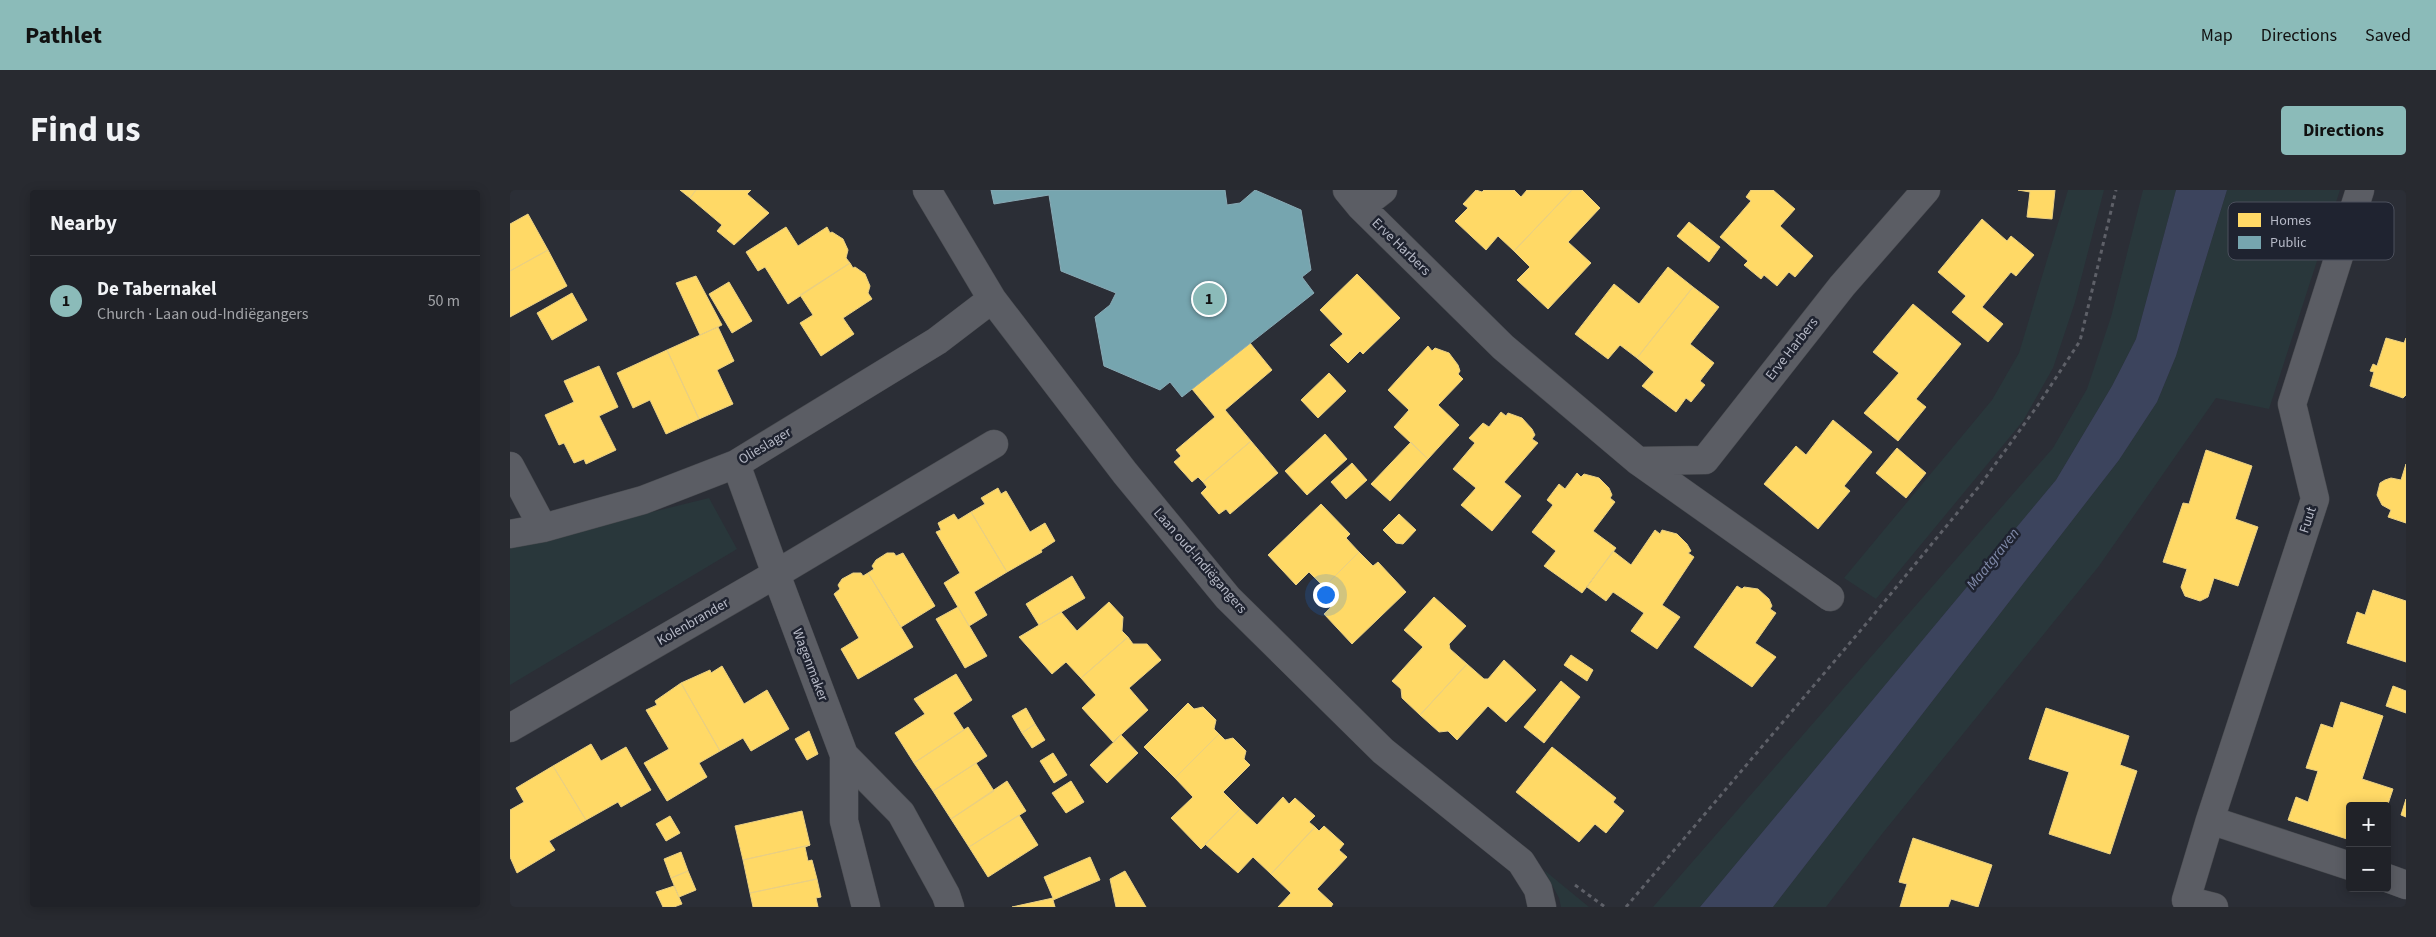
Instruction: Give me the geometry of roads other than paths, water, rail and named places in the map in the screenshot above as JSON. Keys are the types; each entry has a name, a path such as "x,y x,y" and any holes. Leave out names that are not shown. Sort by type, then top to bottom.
{"street":[{"name":"Laan oud-Indiëgangers","path":"927,190 992,300 1125,473 1228,598 1383,751 1520,862 1538,889 1542,907"},
{"path":"1354,198 1383,190"},
{"name":"Erve Harbers","path":"1638,461 1705,460 1842,286 1926,190"},
{"name":"Fuut","path":"2356,202 2360,190"},
{"name":"Erve Harbers","path":"1354,198 1504,347 1638,461 1830,597"},
{"name":"Fuut","path":"2214,907 2186,900 2210,820 2315,499 2292,404 2338,260"},
{"name":"Olieslager","path":"510,534 543,528 643,500 736,464 937,340 992,300"},
{"path":"736,464 776,574 994,444"},
{"path":"510,466 543,528"},
{"name":"Kolenbrander","path":"510,728 776,574"},
{"name":"Wagenmaker","path":"776,574 844,755 844,821 866,907"},
{"name":"Wagenmaker","path":"844,755 901,813 946,895 950,907"},
{"path":"2210,820 2346,865"},
{"path":"2391,879 2406,885"}],"water":[{"name":"Maatgraven","path":"2176,190 2227,190 2176,356 2157,402 2119,460 1773,907 1700,907 2056,480 2112,386 2136,339"}],"place":[{"name":"De Tabernakel","path":"1209,299"}]}
